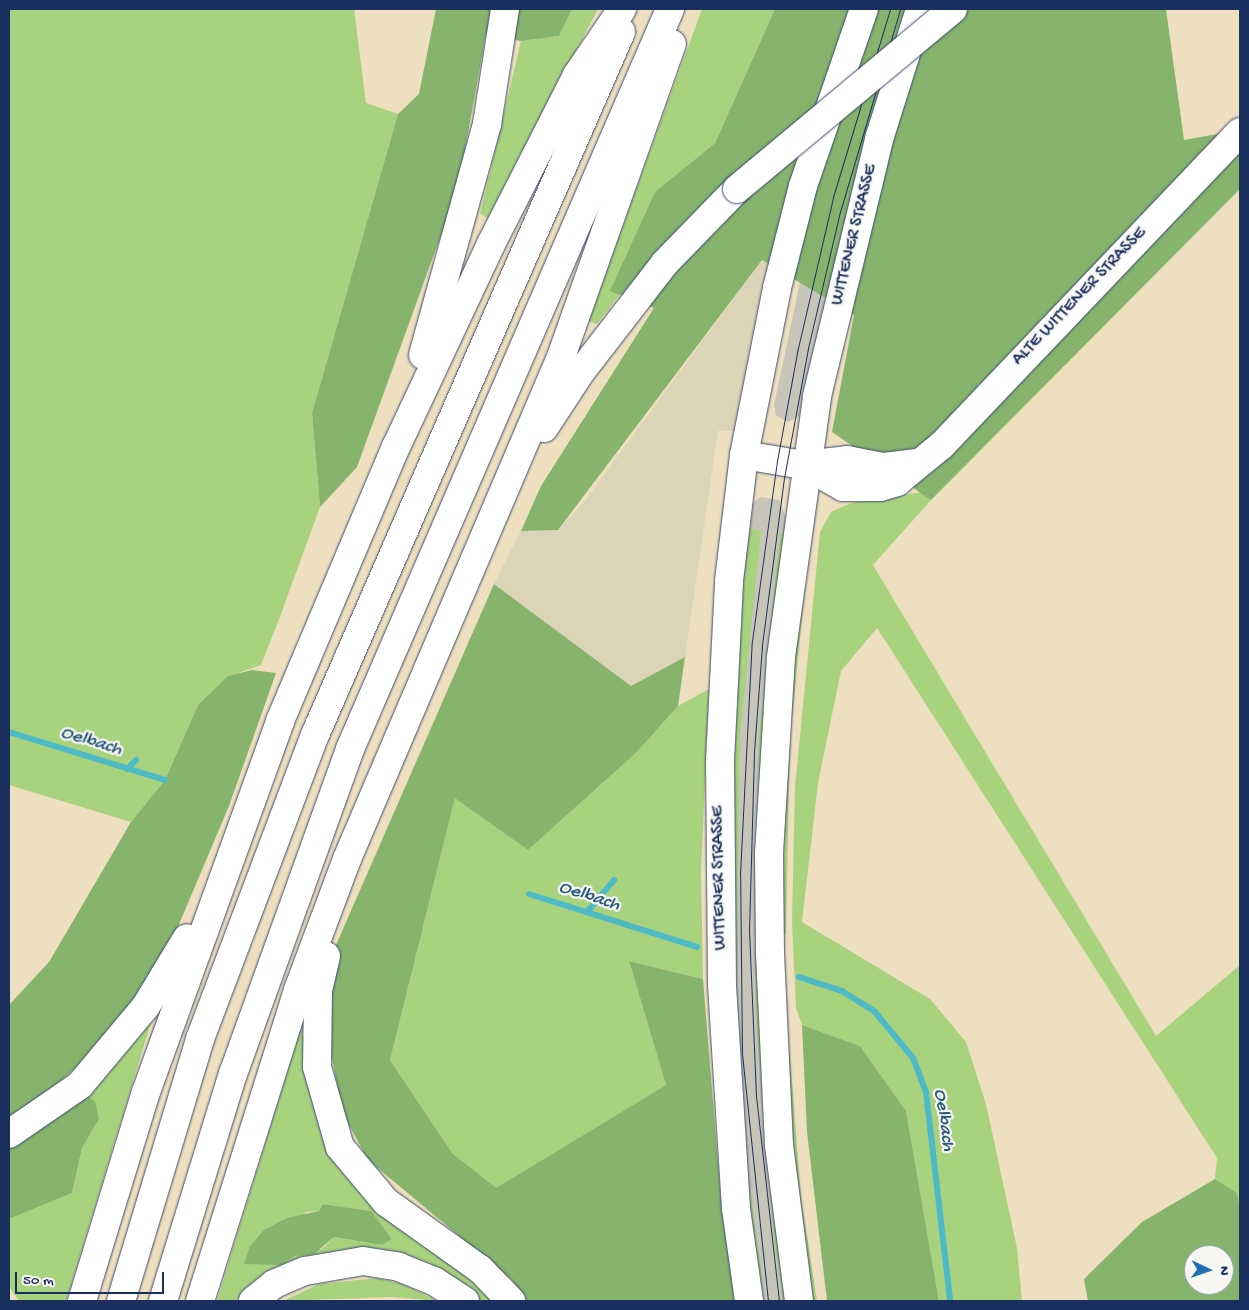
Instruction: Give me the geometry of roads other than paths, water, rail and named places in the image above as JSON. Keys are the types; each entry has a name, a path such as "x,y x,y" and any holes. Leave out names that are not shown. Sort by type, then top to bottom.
{"main road":[{"path":"396,447 466,209 496,77 505,9"},
{"path":"82,1301 146,1092 232,847 280,721 396,447 577,75 622,9"},
{"path":"120,1301 200,1039 315,735 431,463 631,9"},
{"path":"163,1301 236,1065 350,749 464,478 670,9"},
{"path":"200,1301 298,990 347,859 384,763 561,357 684,9"},
{"name":"WITTENER STRASSE","path":"749,1301 727,1096 720,872 721,692 744,455 777,288 803,186 864,9"},
{"name":"WITTENER STRASSE","path":"799,1301 779,1145 769,853 780,667 804,465 858,220 920,9"},
{"path":"501,495 616,324 665,263 737,189 953,9"},
{"name":"ALTE WITTENER STRASSE","path":"804,465 843,487 880,487 897,482 921,463 1240,132"},
{"path":"744,455 804,465"},
{"path":"9,1134 80,1085 120,1040 179,954 232,847"},
{"path":"347,859 318,990 317,1067 330,1125 361,1177 386,1202 480,1269 511,1301"},
{"path":"253,1301 274,1284 305,1271 363,1261 399,1267 434,1281 465,1301"}],"waterway":[{"name":"Oelbach","path":"9,732 165,780"},
{"path":"127,769 136,760"},
{"path":"587,912 614,880"},
{"name":"Oelbach","path":"529,894 697,947"},
{"name":"Oelbach","path":"799,977 842,991 875,1012 913,1058 926,1092 950,1301"}],"tram line":[{"path":"768,1301 742,1052 740,874 752,641 777,461 798,348 833,197 890,9"},
{"path":"779,1301 756,1096 749,932 754,752 762,645 784,478 808,348 840,212 900,9"}]}
